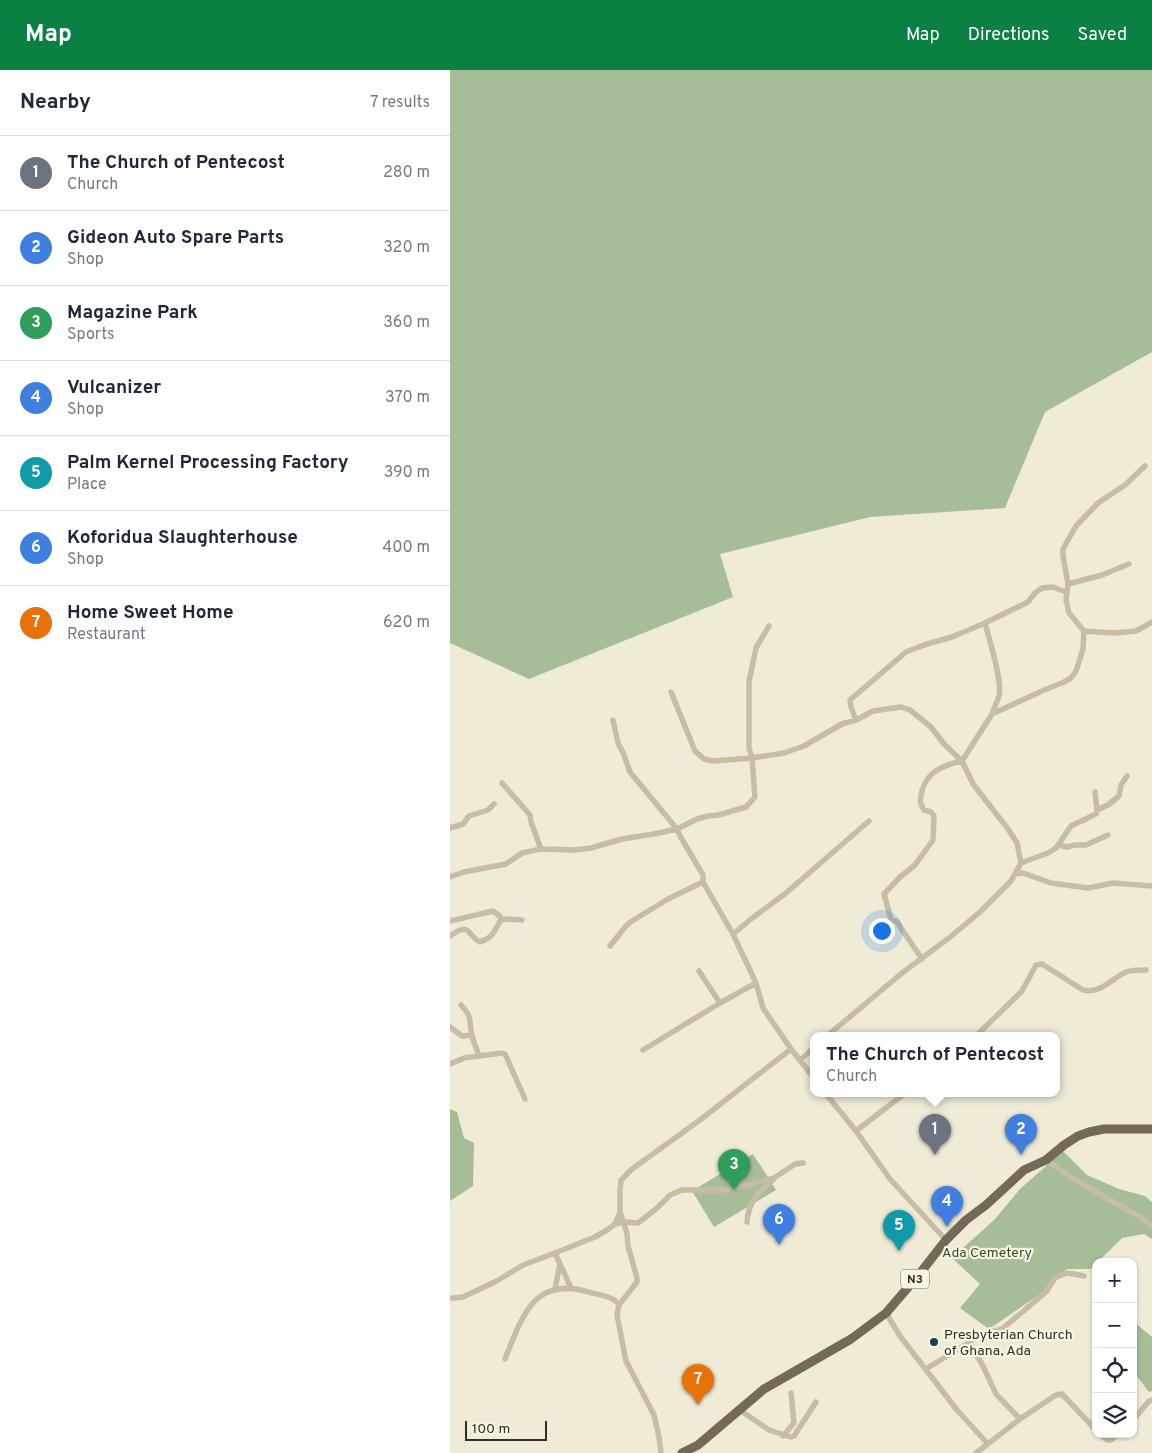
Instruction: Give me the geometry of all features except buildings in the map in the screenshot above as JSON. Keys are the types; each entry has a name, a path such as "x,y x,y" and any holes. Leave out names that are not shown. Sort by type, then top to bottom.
{"main road":[{"name":"N3","path":"682,1453 698,1445 764,1389 852,1339 886,1313 946,1240 966,1220 986,1205 1024,1170 1046,1160 1064,1145 1078,1136 1089,1132 1104,1129 1152,1129"}],"street":[{"path":"992,714 1064,682 1070,678 1080,663 1084,649 1084,631 1069,613 1066,592 1068,584 1062,556 1063,549 1076,526 1098,503 1125,485 1145,466"},
{"path":"1068,584 1102,575 1129,564"},
{"path":"856,720 850,706 850,700 906,652 952,637 985,623 1028,602 1042,588 1054,587 1066,592"},
{"path":"1084,631 1114,633 1136,631 1152,622"},
{"path":"922,959 897,922 891,919 884,894 915,864 933,840 934,816 931,812 924,810 920,799 924,785 936,770 946,764 962,761 992,714 1000,689 985,623"},
{"path":"450,877 464,872 506,864 522,853 541,849 575,850 591,848 622,839 677,829 697,819 746,807 755,797 752,758 749,748 749,682 756,648 769,626"},
{"path":"671,692 694,751 704,759 713,761 784,753 804,746 842,724 856,720 873,711 906,708 931,727 944,744 962,761 973,784 1017,843 1022,863"},
{"path":"613,720 618,743 630,772 677,829 703,875 702,882 733,934 756,983 763,1008 810,1073"},
{"path":"1097,810 1108,805 1119,796 1121,785 1127,776"},
{"path":"502,782 530,816 541,849"},
{"path":"832,1032 902,973 980,912 1003,890 1022,863 1048,853 1059,844 1065,832 1071,826 1096,814 1095,792"},
{"path":"450,828 463,824 469,816 488,810 494,804"},
{"path":"733,934 786,893 869,822"},
{"path":"1059,844 1064,847 1086,845 1108,835"},
{"path":"1016,874 1024,873 1051,883 1088,888 1112,883 1152,886"},
{"path":"610,946 632,921 668,899 702,882"},
{"path":"450,921 493,911 500,916 501,920"},
{"path":"501,920 522,920"},
{"path":"450,936 464,929 469,931 480,942 494,933 501,920"},
{"path":"980,1032 1022,991 1038,964 1042,964 1083,990 1090,992 1098,990 1127,971 1146,970"},
{"path":"699,971 720,1003"},
{"path":"643,1050 756,983"},
{"path":"461,1005 471,1019 472,1035 479,1056"},
{"path":"450,1028 462,1036 472,1035"},
{"path":"661,1453 654,1415 626,1361 617,1314 619,1305 637,1282 628,1246 628,1233 620,1212 621,1180 632,1169 700,1120 791,1049"},
{"path":"800,1060 810,1051"},
{"path":"450,1064 464,1058 502,1052 525,1099"},
{"path":"828,1097 856,1131 890,1179 946,1240"},
{"path":"856,1131 900,1097"},
{"path":"1046,1160 1068,1176 1135,1214 1152,1226"},
{"path":"747,1222 747,1212 758,1192 774,1178 795,1164 803,1163"},
{"path":"450,1298 463,1297 495,1282 523,1264 556,1254 595,1237 615,1224 624,1222 638,1223 670,1195 682,1190 726,1190 774,1178"},
{"path":"615,1224 620,1212"},
{"path":"556,1254 571,1288"},
{"path":"555,1289 560,1264"},
{"path":"926,1369 981,1335 1002,1329 1046,1292 1055,1278 1068,1273 1084,1276"},
{"path":"505,1359 524,1314 539,1296 548,1291 571,1288 588,1291 609,1298 619,1305"},
{"path":"886,1313 900,1336 957,1410 987,1443"},
{"path":"969,1342 984,1366 996,1394 1020,1419"},
{"path":"783,1436 794,1424 791,1393"},
{"path":"976,1453 1020,1419 1062,1394 1092,1426"},
{"path":"1137,1415 1152,1400"},
{"path":"740,1410 769,1430 783,1436 794,1436 816,1402"}],"green space":[{"path":"450,70 1152,70 1152,352 1045,412 1005,508 870,517 720,554 733,597 529,679 450,643"},
{"path":"450,1109 457,1112 464,1138 474,1143 473,1186 450,1201"},
{"name":"Ada Cemetery","path":"1063,1151 1087,1175 1119,1189 1145,1196 1152,1202 1152,1239 1144,1234 1122,1238 1102,1258 1092,1258 1091,1269 1067,1269 1043,1292 989,1329 960,1308 980,1284 952,1258 995,1219 1020,1189"},
{"path":"753,1154 776,1190 714,1227 692,1191"},
{"path":"1137,1324 1152,1337 1152,1391 1149,1392 1137,1376"}],"place":[{"name":"The Church of Pentecost","path":"935,1155"},
{"name":"Gideon Auto Spare Parts","path":"1021,1155"},
{"name":"Magazine Park","path":"734,1190"},
{"name":"Vulcanizer","path":"947,1227"},
{"name":"Koforidua Slaughterhouse","path":"779,1245"},
{"name":"Palm Kernel Processing Factory","path":"899,1251"},
{"name":"Presbyterian Church of Ghana, Ada","path":"934,1342"},
{"name":"Home Sweet Home","path":"698,1405"}]}
